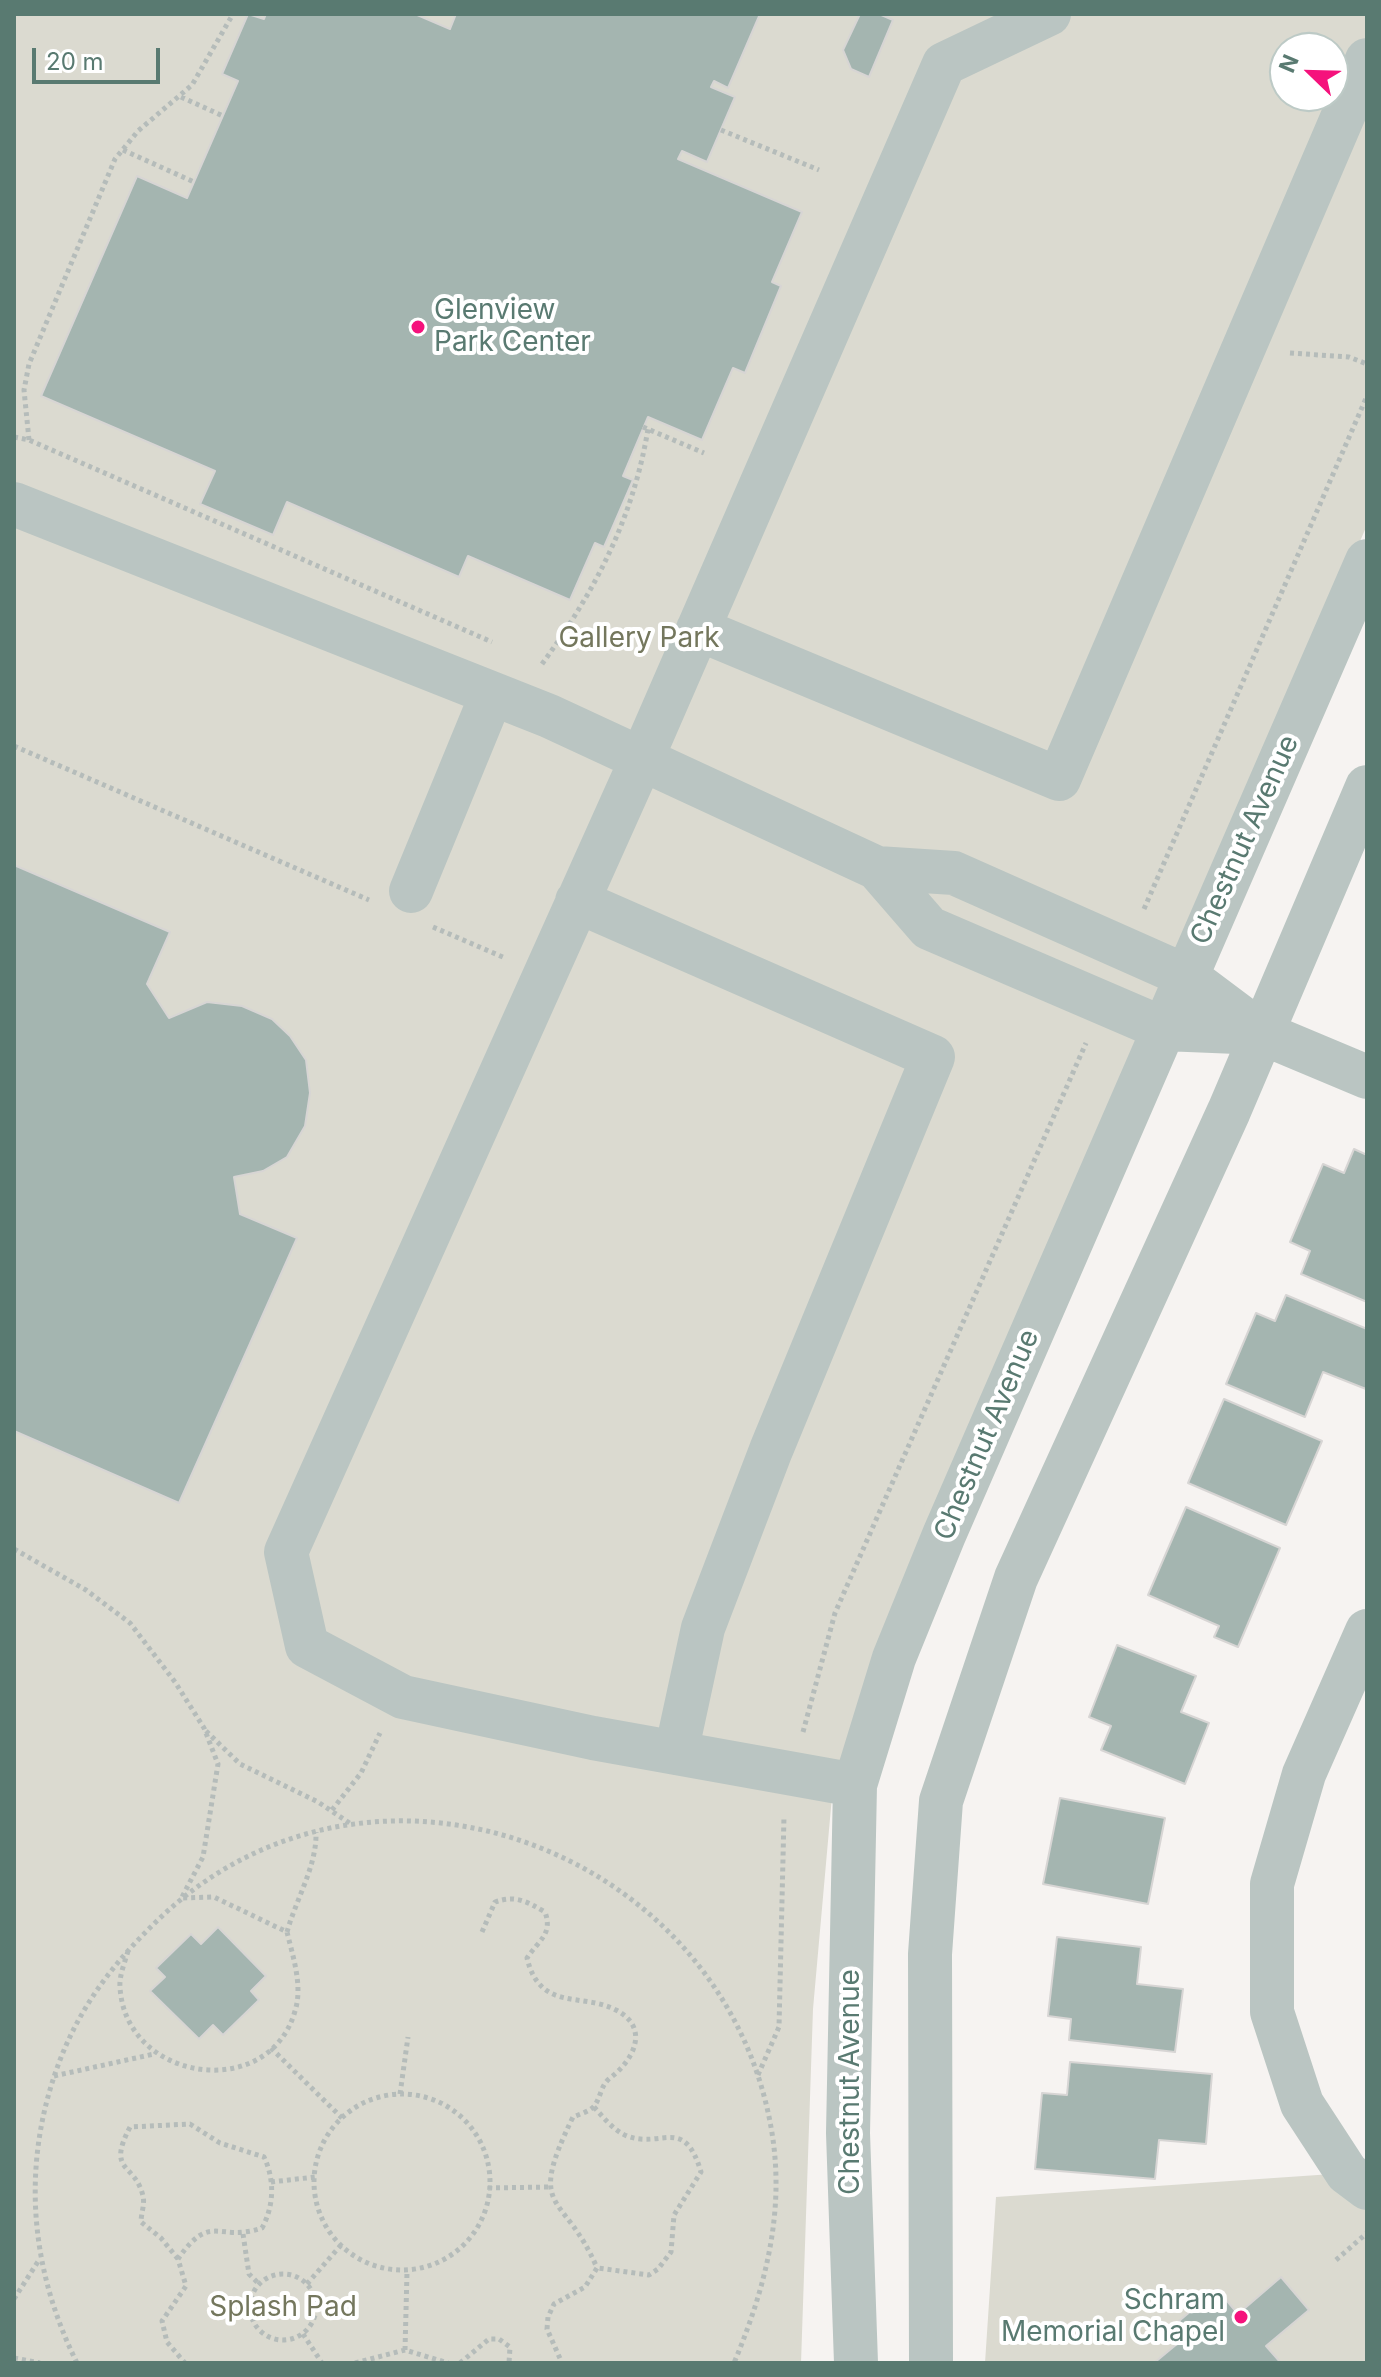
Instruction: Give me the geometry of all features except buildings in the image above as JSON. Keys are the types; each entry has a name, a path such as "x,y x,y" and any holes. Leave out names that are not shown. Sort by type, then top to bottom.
{"street":[{"path":"855,1785 676,1753 403,1697 307,1646 286,1552 643,756 944,64 1049,14"},
{"path":"698,629 1059,779 1367,60"},
{"path":"14,504 643,756 877,868 954,873 1186,976 1262,1033 1367,1077"},
{"name":"Chestnut Avenue","path":"856,2363 848,2133 855,1785 894,1658 944,1535 1367,561"},
{"path":"401,905 492,694"},
{"path":"931,2363 930,1954 941,1801 1016,1578 1262,1033 1367,787"},
{"path":"877,868 929,928 1164,1029 1262,1033"},
{"path":"577,901 933,1057 771,1450 703,1628 676,1753"},
{"path":"1367,1631 1304,1774 1272,1884 1272,2012 1302,2104 1347,2173 1367,2188"}],"path":[{"path":"29,440 24,390 29,364 115,159 138,131 192,85 233,14"},
{"path":"181,97 223,116"},
{"path":"721,130 819,170"},
{"path":"123,150 194,182"},
{"path":"1248,338 1287,353 1349,357 1367,364"},
{"path":"1142,912 1367,396"},
{"path":"542,664 577,616 610,557 632,503 646,428 704,453"},
{"path":"14,437 29,440 498,645"},
{"path":"527,658 552,669"},
{"path":"14,746 401,905 506,959"},
{"path":"14,1549 86,1590 130,1623 175,1682 204,1728 218,1764 203,1857 181,1898"},
{"path":"332,1810 361,1773 378,1737 403,1697"},
{"path":"204,1728 240,1764 332,1810 352,1824"},
{"path":"77,2363 60,2326 39,2260 36,2172 41,2126 54,2076 88,2001 128,1948 181,1898 220,1870 267,1848 316,1832 352,1824 416,1820 481,1827 542,1846 600,1875 653,1914 697,1961 733,2015 758,2075 772,2134 776,2193 771,2252 757,2310 734,2363"},
{"path":"128,1948 119,1985 125,2012 139,2038 154,2054 193,2070 224,2071 252,2062 284,2034 296,2011 297,1976 287,1932 295,1901 316,1851 316,1832"},
{"path":"181,1898 214,1897 287,1932"},
{"path":"482,1932 495,1902 517,1897 545,1912 550,1925 546,1936 527,1958 530,1970 542,1987 563,1999 615,2009 630,2020 636,2035 634,2055 623,2070 606,2081 594,2107 573,2117 550,2175 550,2187 560,2214 584,2242 597,2268"},
{"path":"400,2094 408,2037"},
{"path":"271,2048 342,2118"},
{"path":"54,2076 154,2054"},
{"path":"400,2094 429,2098 454,2111 475,2131 487,2157 486,2210 475,2232 458,2250 437,2263 407,2272 366,2263 341,2245 329,2231 318,2209 315,2177 317,2160 327,2138 342,2118 369,2101 400,2094"},
{"path":"594,2107 623,2134 643,2139 668,2135 680,2140 690,2147 701,2172 674,2215 671,2252 658,2269 649,2275 597,2268"},
{"path":"178,2259 194,2236 214,2229 243,2234 262,2228 270,2213 271,2182 264,2157 220,2143 190,2124 130,2127 120,2154 121,2165 143,2196 141,2222 161,2238 178,2259 186,2286 162,2321 167,2342 185,2363"},
{"path":"271,2182 315,2177"},
{"path":"488,2188 550,2187"},
{"path":"1336,2260 1367,2233"},
{"path":"243,2234 249,2274 260,2285"},
{"path":"307,2284 341,2245"},
{"path":"14,2299 39,2260"},
{"path":"562,2363 547,2329 548,2317 554,2304 585,2287 597,2268"},
{"path":"405,2350 407,2272"},
{"path":"278,2275 298,2278 307,2284 316,2304 315,2316 303,2334 282,2340 261,2332 255,2324 250,2303 260,2285 278,2275"},
{"path":"303,2334 322,2363"},
{"path":"460,2363 489,2339 499,2339 510,2347 509,2363"},
{"path":"355,2363 405,2350 448,2363"},
{"path":"14,2358 40,2363"}],"green space":[{"name":"Gallery Park","path":"14,14 1367,14 1367,525 900,1614 833,1785 813,2009 801,2363 14,2363"},
{"path":"1347,2173 1367,2208 1367,2363 985,2363 996,2197"}],"place":[{"name":"Glenview Park Center","path":"418,327"},
{"name":"Schram Memorial Chapel","path":"1241,2317"}],"park label":[{"name":"Splash Pad","path":"283,2308"}]}
